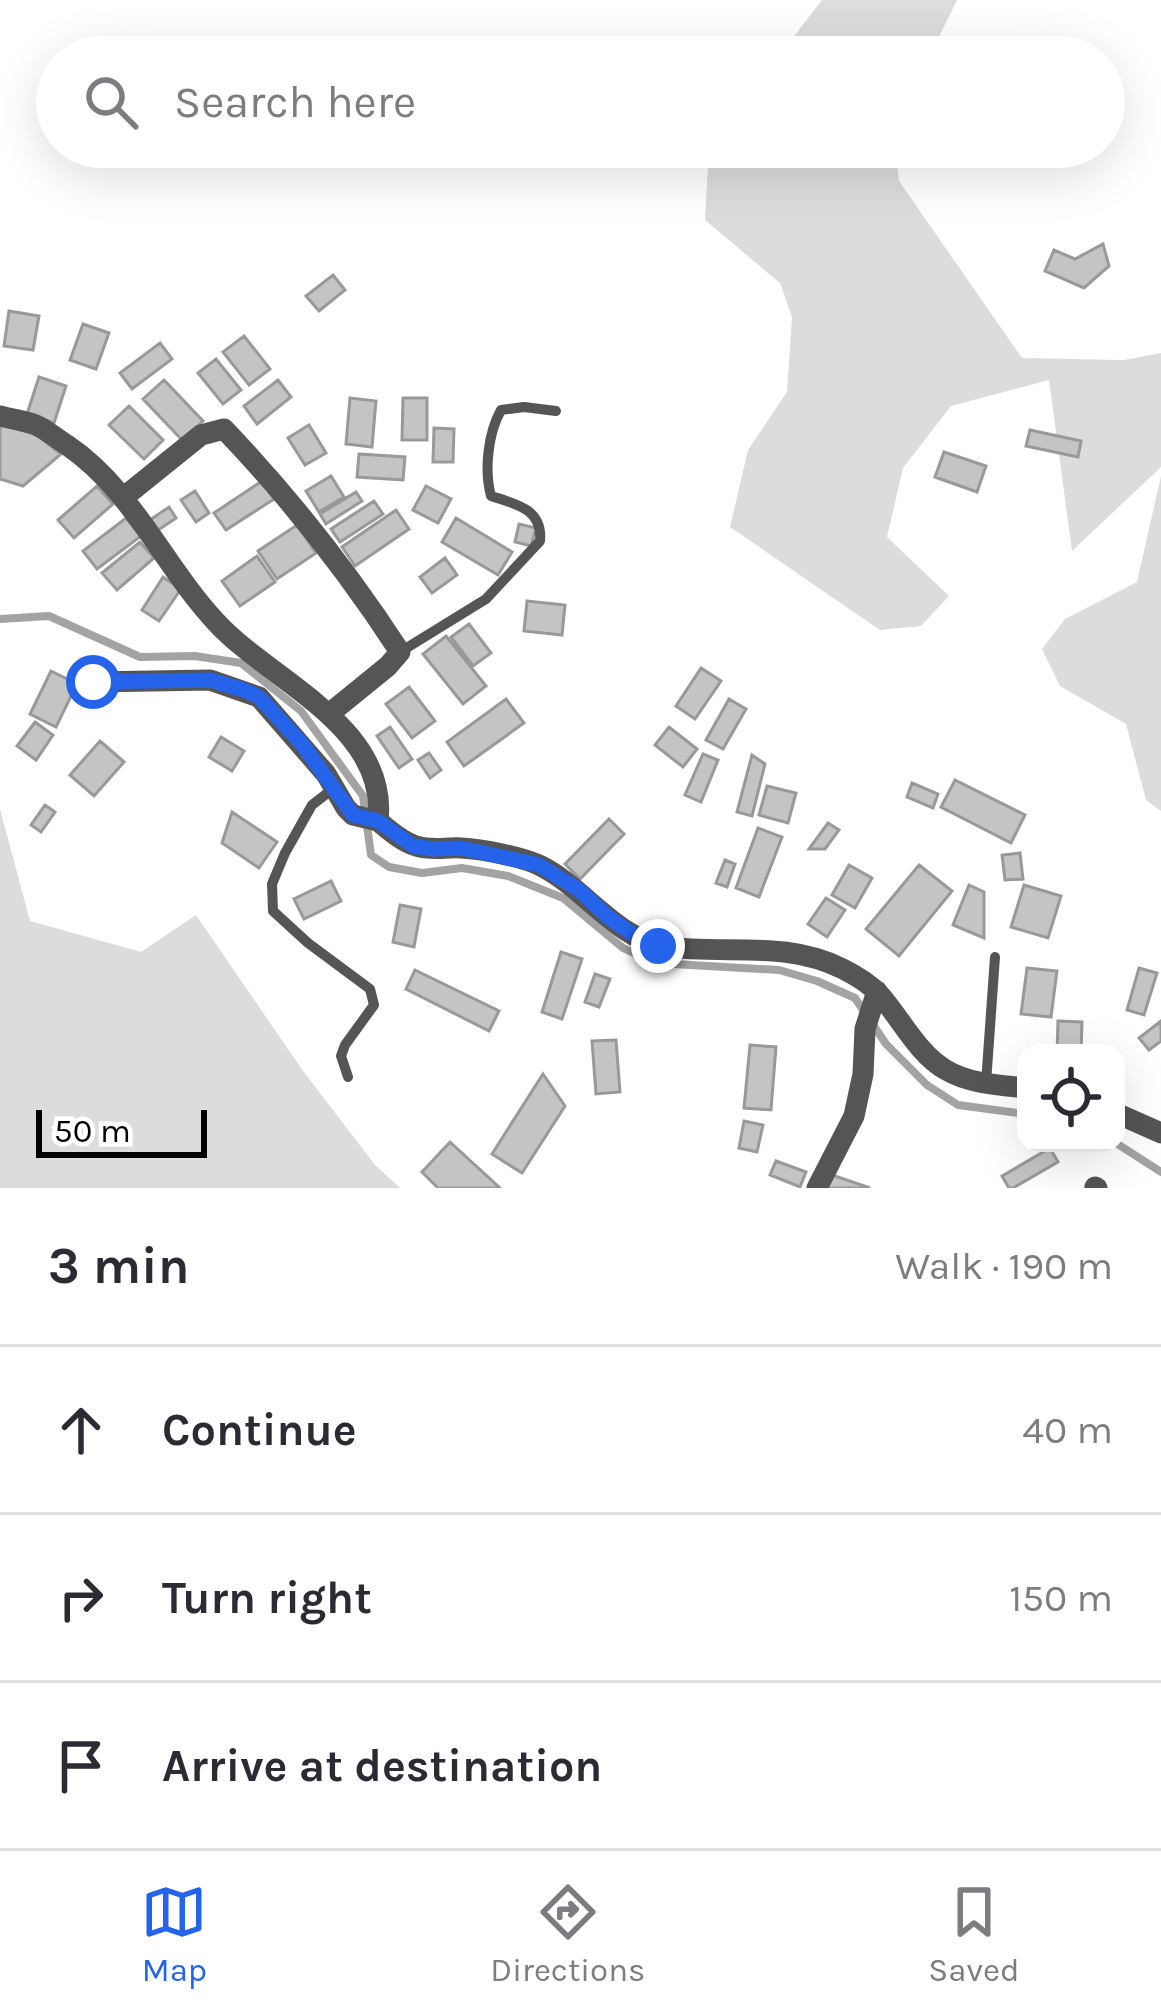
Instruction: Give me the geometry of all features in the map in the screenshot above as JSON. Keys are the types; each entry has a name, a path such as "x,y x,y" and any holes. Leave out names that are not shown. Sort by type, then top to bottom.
{"street":[{"path":"0,416 38,426 80,454 124,497 211,617 329,714 370,766 379,797 378,821"},
{"path":"124,497 201,435 224,429 338,562 400,652 329,714"},
{"path":"93,682 210,680 244,690 259,697 302,744 353,815 378,821 413,846 461,848 539,865 579,890 634,935 658,946 786,952 841,968 877,991 942,1068 963,1078 1017,1087"},
{"path":"817,1188 854,1116 867,1021 877,991"},
{"path":"1125,1117 1161,1133"}],"lane":[{"path":"400,652 486,599 540,541 535,516 524,506 491,496 492,426 500,410 556,411"},
{"path":"334,788 312,805 285,853 272,884 273,910 370,989 374,1005 341,1056 349,1077"},
{"path":"986,1083 994,957"}],"shaded area":[{"path":"822,0 957,0 939,36 794,36"},
{"path":"708,168 897,168 899,181 1022,358 1124,360 1161,353 1161,467 1072,551 1049,380 951,406 903,468 887,537 949,596 921,626 880,630 730,527 748,450 787,392 792,317 780,283 705,220"},
{"path":"1161,476 1161,811 1146,800 1126,724 1060,686 1042,649 1065,619 1137,582"},
{"path":"0,809 30,921 141,952 196,915 303,1071 375,1165 400,1188 0,1188"}],"building":[{"path":"1103,244 1109,266 1084,288 1045,271 1054,250 1075,259"},
{"path":"333,275 345,290 319,311 306,296"},
{"path":"9,311 39,316 33,350 4,346"},
{"path":"83,324 109,333 96,369 70,360"},
{"path":"244,336 270,369 249,385 223,352"},
{"path":"160,343 172,359 132,389 120,373"},
{"path":"216,359 241,390 223,404 198,373"},
{"path":"39,377 66,386 54,423 27,414"},
{"path":"164,380 203,421 182,440 143,399"},
{"path":"278,380 291,397 257,424 244,406"},
{"path":"350,398 376,401 372,447 346,444"},
{"path":"403,398 427,398 427,440 402,440"},
{"path":"129,406 163,440 144,459 109,425"},
{"path":"0,423 37,435 61,454 23,486 0,479"},
{"path":"309,425 326,453 305,465 288,438"},
{"path":"434,428 454,429 453,462 433,462"},
{"path":"1030,430 1081,441 1078,457 1026,446"},
{"path":"944,452 986,466 977,492 935,477"},
{"path":"359,454 405,457 403,480 357,477"},
{"path":"331,476 344,497 319,512 306,491"},
{"path":"262,481 274,499 226,530 214,513"},
{"path":"97,486 113,504 74,538 58,520"},
{"path":"426,486 451,499 438,523 413,510"},
{"path":"195,491 209,513 196,522 181,500"},
{"path":"356,492 362,501 326,524 320,514"},
{"path":"374,501 383,514 340,542 331,529"},
{"path":"169,507 176,518 157,531 150,520"},
{"path":"396,510 409,529 355,566 342,547"},
{"path":"126,518 141,536 97,569 83,551"},
{"path":"456,518 512,552 498,575 442,542"},
{"path":"519,524 536,528 531,546 515,542"},
{"path":"297,525 316,553 277,579 258,551"},
{"path":"140,542 154,558 117,590 102,573"},
{"path":"257,556 275,582 240,606 222,581"},
{"path":"445,558 457,575 432,593 420,577"},
{"path":"163,577 181,589 159,621 142,610"},
{"path":"527,601 565,605 562,635 524,631"},
{"path":"469,624 491,653 473,666 451,637"},
{"path":"446,636 486,686 463,704 423,654"},
{"path":"701,668 721,681 695,719 676,706"},
{"path":"51,671 77,684 56,727 30,714"},
{"path":"409,687 435,721 412,738 386,704"},
{"path":"506,699 524,723 464,766 447,742"},
{"path":"729,699 746,709 723,749 706,740"},
{"path":"35,722 53,735 36,760 17,746"},
{"path":"390,727 412,759 399,768 377,736"},
{"path":"669,727 697,749 683,767 655,745"},
{"path":"221,737 244,751 232,771 209,757"},
{"path":"100,741 124,762 94,796 70,775"},
{"path":"429,753 441,770 430,778 418,760"},
{"path":"703,754 718,760 701,802 685,795"},
{"path":"752,755 765,764 752,816 737,812"},
{"path":"955,780 1025,815 1011,843 941,807"},
{"path":"912,783 938,794 933,808 907,797"},
{"path":"767,786 796,793 788,823 759,815"},
{"path":"45,805 55,812 41,832 31,825"},
{"path":"232,812 277,842 259,868 222,843"},
{"path":"609,819 624,834 580,879 565,864"},
{"path":"828,823 839,830 825,849 809,849"},
{"path":"758,828 782,837 759,897 736,888"},
{"path":"1020,853 1023,879 1005,880 1002,855"},
{"path":"725,860 735,864 727,887 716,883"},
{"path":"849,865 872,878 855,908 832,895"},
{"path":"919,865 952,891 899,956 866,929"},
{"path":"331,881 341,901 304,919 294,899"},
{"path":"969,885 984,892 984,938 953,925"},
{"path":"1024,885 1061,896 1048,938 1011,927"},
{"path":"826,898 845,910 827,937 808,924"},
{"path":"400,905 421,909 414,947 393,942"},
{"path":"561,952 582,959 562,1019 542,1012"},
{"path":"1027,968 1057,971 1051,1017 1021,1014"},
{"path":"1139,968 1157,973 1144,1015 1127,1010"},
{"path":"415,970 499,1011 489,1031 406,989"},
{"path":"595,974 610,979 599,1007 585,1002"},
{"path":"1058,1021 1082,1022 1081,1044 1057,1044"},
{"path":"1161,1021 1161,1041 1149,1050 1139,1038"},
{"path":"616,1040 620,1092 596,1094 592,1041"},
{"path":"750,1045 776,1047 771,1110 744,1108"},
{"path":"543,1074 565,1106 522,1173 492,1154"},
{"path":"744,1121 763,1125 757,1152 739,1148"},
{"path":"450,1142 500,1188 438,1188 422,1172"},
{"path":"1043,1152 1052,1152 1058,1162 1013,1188 1002,1176"},
{"path":"776,1161 806,1172 800,1187 770,1175"},
{"path":"832,1175 870,1188 827,1188"}],"waterway":[{"path":"0,619 49,616 140,657 195,656 241,663 301,711 363,796 371,855 389,867 422,873 462,868 508,876 563,898 638,955 673,964 779,970 817,981 855,998 886,1044 927,1085 958,1105 1017,1113"},
{"path":"1125,1149 1161,1172"}],"route":[{"path":"93,682 210,680 259,697 326,774 353,815 378,821 413,846 461,848 539,865 579,890 634,935 658,946"}]}
